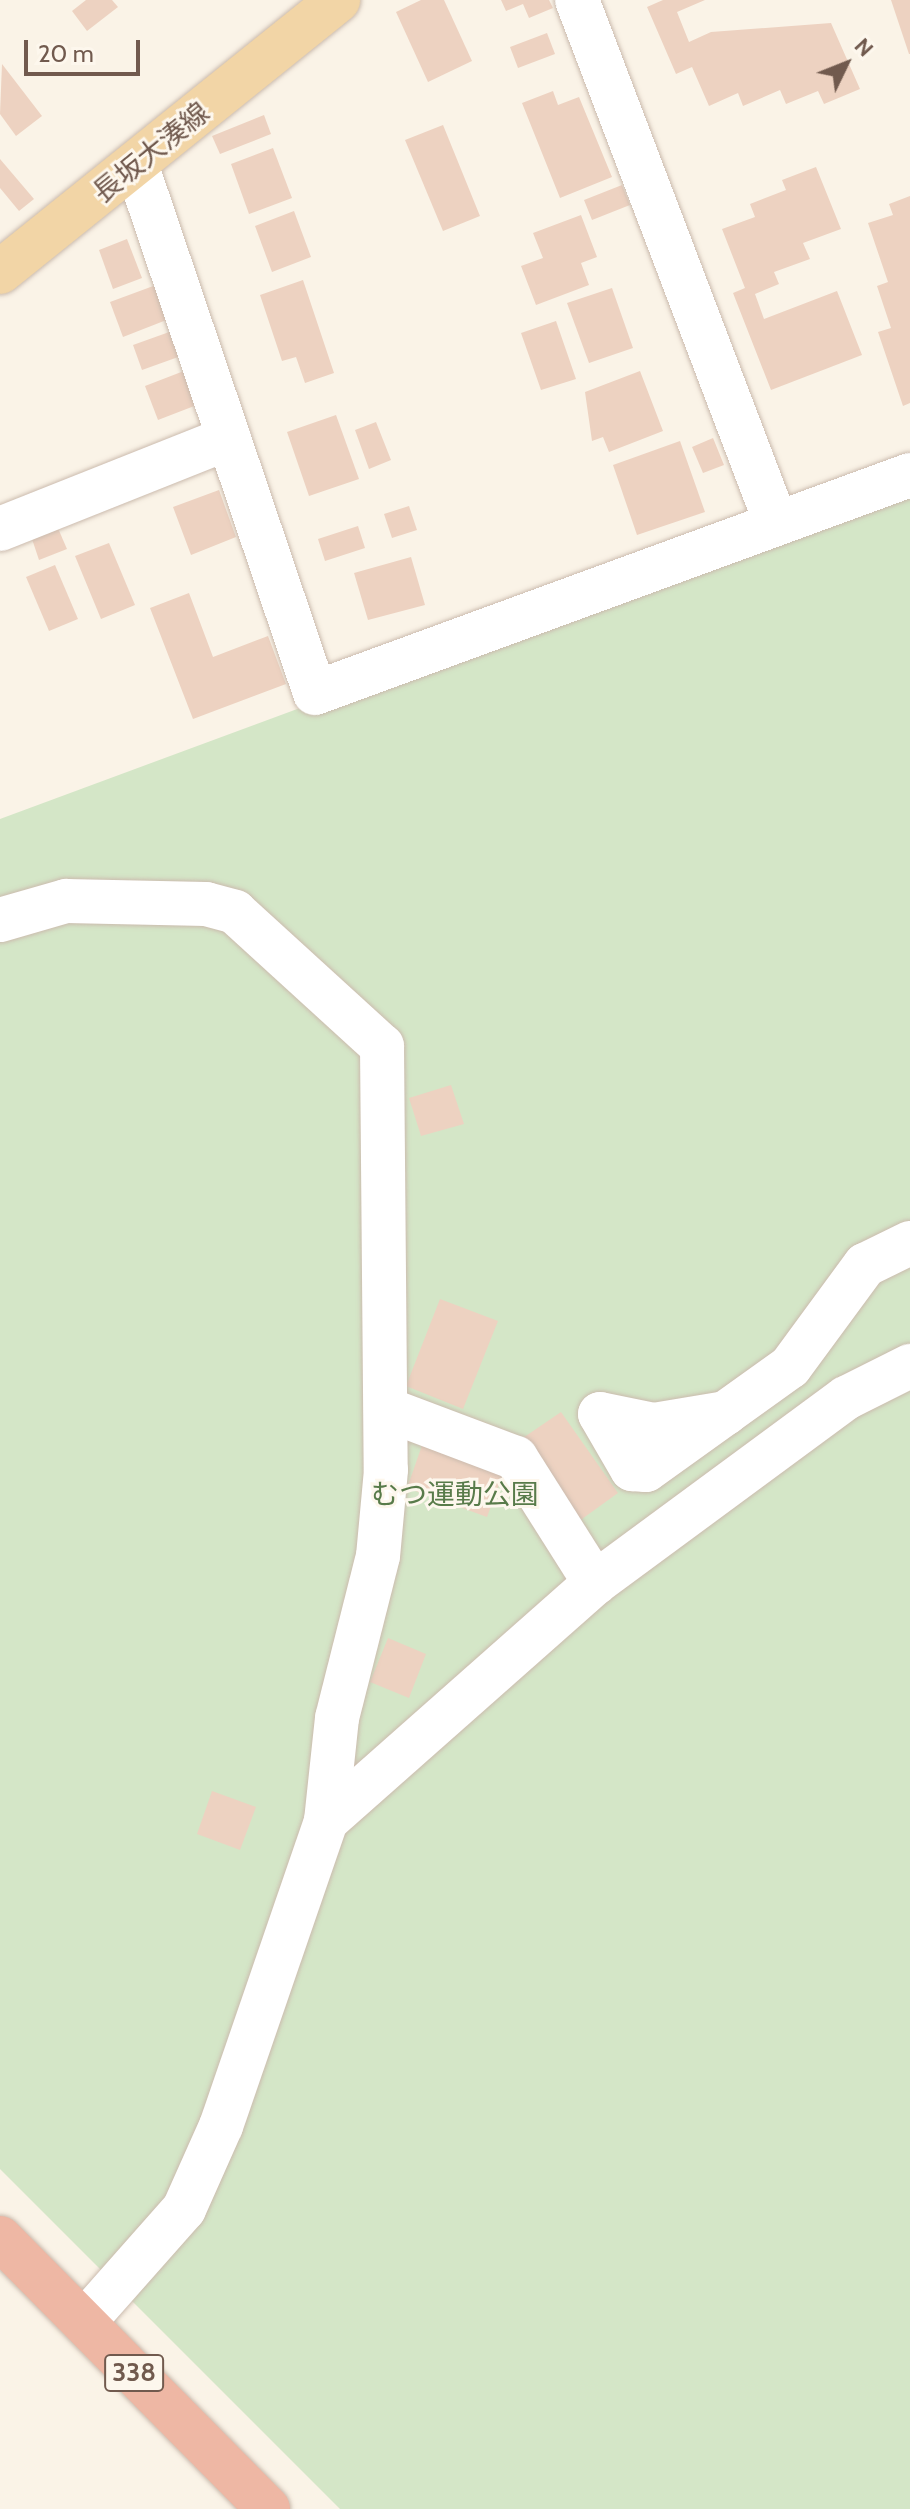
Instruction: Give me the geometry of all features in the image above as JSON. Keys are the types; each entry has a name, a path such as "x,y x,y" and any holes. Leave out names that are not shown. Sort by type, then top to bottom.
{"highway":[{"name":"338","path":"0,2238 268,2509"}],"main road":[{"name":"長坂大湊線","path":"0,272 338,0"}],"street":[{"path":"579,1 776,523"},
{"path":"136,164 315,693 910,475"},
{"path":"0,529 229,438"},
{"path":"0,920 66,901 206,904 235,912 382,1046 386,1409 378,1556 337,1718 326,1821 221,2126 184,2209 84,2322"},
{"path":"726,1413 790,1367 865,1265 910,1243"},
{"path":"326,1821 595,1583 846,1398 910,1366"},
{"path":"386,1409 516,1458 595,1583"}],"green space":[{"name":"むつ運動公園","path":"910,482 910,2509 340,2509 0,2169 0,819"}],"building":[{"path":"86,0 112,0 118,7 87,31 72,11"},
{"path":"421,0 444,0 472,61 428,82 396,12"},
{"path":"501,0 549,0 553,8 529,18 523,4 506,11"},
{"path":"663,0 705,0 677,12 689,42 711,32 831,23 860,89 824,104 818,91 786,104 780,90 743,106 738,93 709,106 692,67 676,74 647,7"},
{"path":"891,0 910,0 910,54 909,54"},
{"path":"547,33 555,54 518,68 510,47"},
{"path":"2,64 42,116 16,136 0,114"},
{"path":"553,91 558,105 579,97 612,177 560,198 522,103"},
{"path":"264,115 271,134 220,154 212,136"},
{"path":"443,125 480,216 443,231 405,140"},
{"path":"273,148 292,198 249,214 231,164"},
{"path":"0,159 34,199 19,211 0,188"},
{"path":"816,167 841,229 803,243 810,259 774,272 779,284 755,294 764,319 837,291 862,355 771,390 733,293 745,288 722,229 755,217 750,204 786,190 782,180"},
{"path":"622,185 630,205 592,220 584,200"},
{"path":"910,196 910,403 903,406 878,332 891,328 877,286 888,282 868,223 893,215 889,204"},
{"path":"294,211 311,257 272,272 255,226"},
{"path":"581,215 597,257 581,263 589,285 536,305 521,266 543,258 533,233"},
{"path":"127,239 142,278 113,289 99,250"},
{"path":"303,280 334,373 305,383 296,357 282,361 260,295"},
{"path":"156,285 169,319 123,337 110,302"},
{"path":"612,288 633,348 589,363 567,303"},
{"path":"556,321 576,379 541,390 521,333"},
{"path":"172,331 181,356 142,370 133,345"},
{"path":"189,369 202,403 158,420 145,386"},
{"path":"640,371 663,431 609,452 603,437 592,441 585,392"},
{"path":"336,415 359,479 309,496 287,432"},
{"path":"376,422 391,460 369,469 355,430"},
{"path":"713,438 724,465 703,473 692,447"},
{"path":"680,441 705,512 637,535 613,465"},
{"path":"219,490 236,537 191,555 173,507"},
{"path":"409,506 417,530 392,538 384,514"},
{"path":"57,526 67,549 39,560 31,536"},
{"path":"358,526 365,548 325,561 318,539"},
{"path":"109,543 135,605 101,619 75,556"},
{"path":"411,557 425,605 368,620 354,573"},
{"path":"55,565 78,619 49,631 26,577"},
{"path":"189,593 213,657 268,636 286,684 193,719 150,608"},
{"path":"451,1085 464,1124 421,1136 409,1098"},
{"path":"440,1299 498,1321 463,1409 406,1386"},
{"path":"561,1412 618,1493 575,1524 517,1442"},
{"path":"425,1437 506,1466 487,1517 407,1488"},
{"path":"388,1638 426,1654 409,1698 370,1682"},
{"path":"212,1791 256,1807 240,1850 197,1834"}]}
